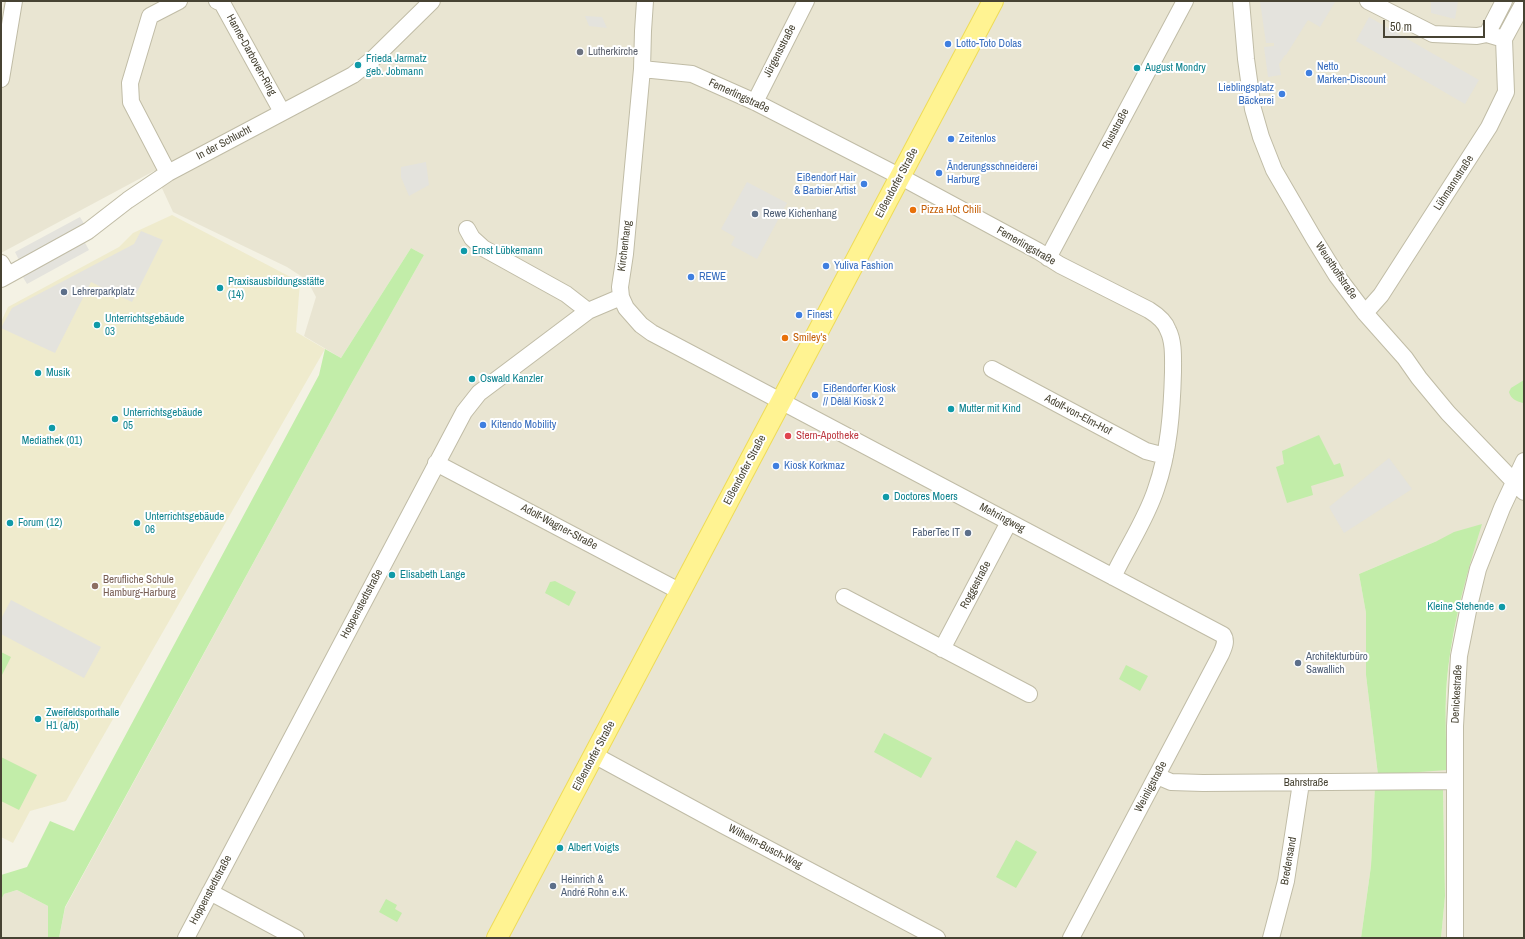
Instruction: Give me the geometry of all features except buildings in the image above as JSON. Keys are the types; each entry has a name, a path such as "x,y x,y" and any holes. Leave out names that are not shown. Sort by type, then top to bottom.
{"main road":[{"name":"Eißendorfer Straße","path":"497,938 994,1"}],"street":[{"path":"1,79 14,1"},
{"path":"168,173 131,102 130,82 150,16 179,1"},
{"name":"Hanne-Darboven-Ring","path":"217,1 222,3 282,112"},
{"name":"In der Schlucht","path":"3,272 88,231 128,200 168,173 353,75 370,62 432,1"},
{"name":"Kirchenhang","path":"645,1 642,69 626,247 621,276 621,297 632,316 652,333 781,401"},
{"name":"Jürgensstraße","path":"755,102 806,1"},
{"name":"Ruststraße","path":"1051,253 1185,1"},
{"name":"Weusthoffstraße","path":"1241,1 1246,59 1254,109 1261,137 1274,170 1333,269 1365,312 1405,358 1448,413 1519,487"},
{"path":"1368,1 1433,34 1477,36 1487,34 1504,39 1524,2"},
{"path":"1487,34 1504,1"},
{"name":"Lühmannstraße","path":"1365,312 1381,296 1489,127 1506,92 1504,39"},
{"name":"Femerlingstraße","path":"642,69 692,74 755,102 901,177 1038,251 1051,253 1157,315 1166,325 1170,335 1173,373 1170,422 1165,456 1161,475 1151,503 1113,577"},
{"path":"467,229 472,238 483,248 566,294 588,311"},
{"name":"Hoppenstedtstraße","path":"186,938 464,412 479,393 588,311 621,297"},
{"name":"Adolf-von-Elm-Hof","path":"992,369 1146,451 1165,456"},
{"name":"Mehringweg","path":"781,401 1223,635"},
{"name":"Denickestraße","path":"1456,938 1455,782 1456,690 1459,656 1467,613 1478,569 1491,533 1519,487 1524,461"},
{"name":"Adolf-Wagner-Straße","path":"436,463 681,592"},
{"name":"Roggestraße","path":"942,648 1009,522"},
{"path":"844,597 1028,694"},
{"name":"Weinligstraße","path":"1071,938 1224,648 1225,640 1223,635"},
{"name":"Wilhelm-Busch-Weg","path":"594,755 937,938"},
{"name":"Bahrstraße","path":"1157,776 1171,782 1203,783 1455,782"},
{"name":"Bredensand","path":"1271,938 1286,881 1301,783"},
{"path":"210,892 296,938"}],"shaded area":[{"path":"4,1 1524,1 1524,938 1441,938 1445,896 1443,790 1375,787 1371,866 1361,938 59,938 65,908 350,386 424,255 411,248 341,358 304,336 316,297 307,280 287,267 173,212 154,171 1,253 1,16","holes":["1437,541 1466,575 1457,615 1448,670 1445,723 1447,769 1378,775 1366,675 1366,613 1359,574"]},
{"path":"1260,1 1335,2 1320,27 1308,20 1279,64 1281,75 1268,77 1264,47 1274,46 1274,43 1266,43"},
{"path":"1431,1 1458,1 1455,19 1431,13"},
{"path":"585,16 602,17 607,28 589,26"},
{"path":"1369,17 1479,80 1465,104 1356,41"},
{"path":"426,162 429,185 409,196 401,177 401,167"},
{"name":"Rewe Kichenhang","path":"747,182 787,203 757,259 731,245 735,237 721,229"},
{"name":"Berufliche Schule Hamburg-Harburg","path":"172,215 300,282 296,332 325,349 66,801 30,811 13,843 1,837 1,322 8,307 119,247 133,233"},
{"path":"80,217 86,227 20,262 15,252"},
{"name":"Lehrerparkplatz","path":"141,231 163,240 132,302 91,282 55,353 1,328 12,308 134,244"},
{"path":"84,241 89,250 27,284 21,274"},
{"path":"1389,458 1412,489 1344,533 1329,507"},
{"path":"11,600 101,647 84,678 1,634 1,619"},
{"path":"17,890 48,906 48,938 1,938 1,900 4,894"}],"green space":[{"path":"411,248 424,255 350,386 65,907 59,938 48,938 48,906 17,890 4,894 1,900 1,875 27,867 50,821 74,831 319,375 325,349 341,358"},
{"path":"1524,380 1523,403 1514,399 1509,392 1511,388"},
{"path":"1319,435 1334,465 1340,463 1344,476 1311,486 1313,495 1287,503 1276,467 1284,464 1282,451"},
{"path":"1482,524 1462,596 1448,669 1446,694 1447,770 1378,775 1366,675 1366,613 1359,574 1437,541 1454,532"},
{"path":"555,581 576,592 569,606 545,593 550,582"},
{"path":"1,652 11,657 1,677"},
{"path":"1126,665 1148,676 1140,691 1119,679"},
{"path":"884,733 932,758 921,778 874,752"},
{"path":"1,757 37,775 19,810 1,801"},
{"path":"1375,786 1443,790 1445,896 1441,938 1361,938 1371,866"},
{"path":"1016,840 1037,852 1016,888 996,877"},
{"path":"386,899 397,905 395,909 402,913 397,922 379,912"}],"place":[{"name":"Lotto-Toto Dolas","path":"948,44"},
{"name":"Lutherkirche","path":"580,52"},
{"name":"Frieda Jarmatz geb. Jobmann","path":"358,65"},
{"name":"August Mondry","path":"1137,68"},
{"name":"Netto Marken-Discount","path":"1309,73"},
{"name":"Lieblingsplatz Bäckerei","path":"1282,94"},
{"name":"Zeitenlos","path":"951,139"},
{"name":"Änderungsschneiderei Harburg","path":"939,173"},
{"name":"Eißendorf Hair & Barbier Artist","path":"864,184"},
{"name":"Pizza Hot Chili","path":"913,210"},
{"name":"Rewe Kichenhang","path":"755,214"},
{"name":"Ernst Lübkemann","path":"464,251"},
{"name":"Yuliva Fashion","path":"826,266"},
{"name":"REWE","path":"691,277"},
{"name":"Praxisausbildungsstätte (14)","path":"220,288"},
{"name":"Lehrerparkplatz","path":"64,292"},
{"name":"Finest","path":"799,315"},
{"name":"Unterrichtsgebäude 03","path":"97,325"},
{"name":"Smiley's","path":"785,338"},
{"name":"Musik","path":"38,373"},
{"name":"Oswald Kanzler","path":"472,379"},
{"name":"Eißendorfer Kiosk // Dêlâl Kiosk 2","path":"815,395"},
{"name":"Mutter mit Kind","path":"951,409"},
{"name":"Unterrichtsgebäude 05","path":"115,419"},
{"name":"Kitendo Mobility","path":"483,425"},
{"name":"Mediathek (01)","path":"52,428"},
{"name":"Stern-Apotheke","path":"788,436"},
{"name":"Kiosk Korkmaz","path":"776,466"},
{"name":"Doctores Moers","path":"886,497"},
{"name":"Forum (12)","path":"10,523"},
{"name":"Unterrichtsgebäude 06","path":"137,523"},
{"name":"FaberTec IT","path":"968,533"},
{"name":"Elisabeth Lange","path":"392,575"},
{"name":"Berufliche Schule Hamburg-Harburg","path":"95,586"},
{"name":"Kleine Stehende","path":"1502,607"},
{"name":"Architekturbüro Sawallich","path":"1298,663"},
{"name":"Zweifeldsporthalle H1 (a/b)","path":"38,719"},
{"name":"Albert Voigts","path":"560,848"},
{"name":"Heinrich & André Rohn e.K.","path":"553,886"}]}
